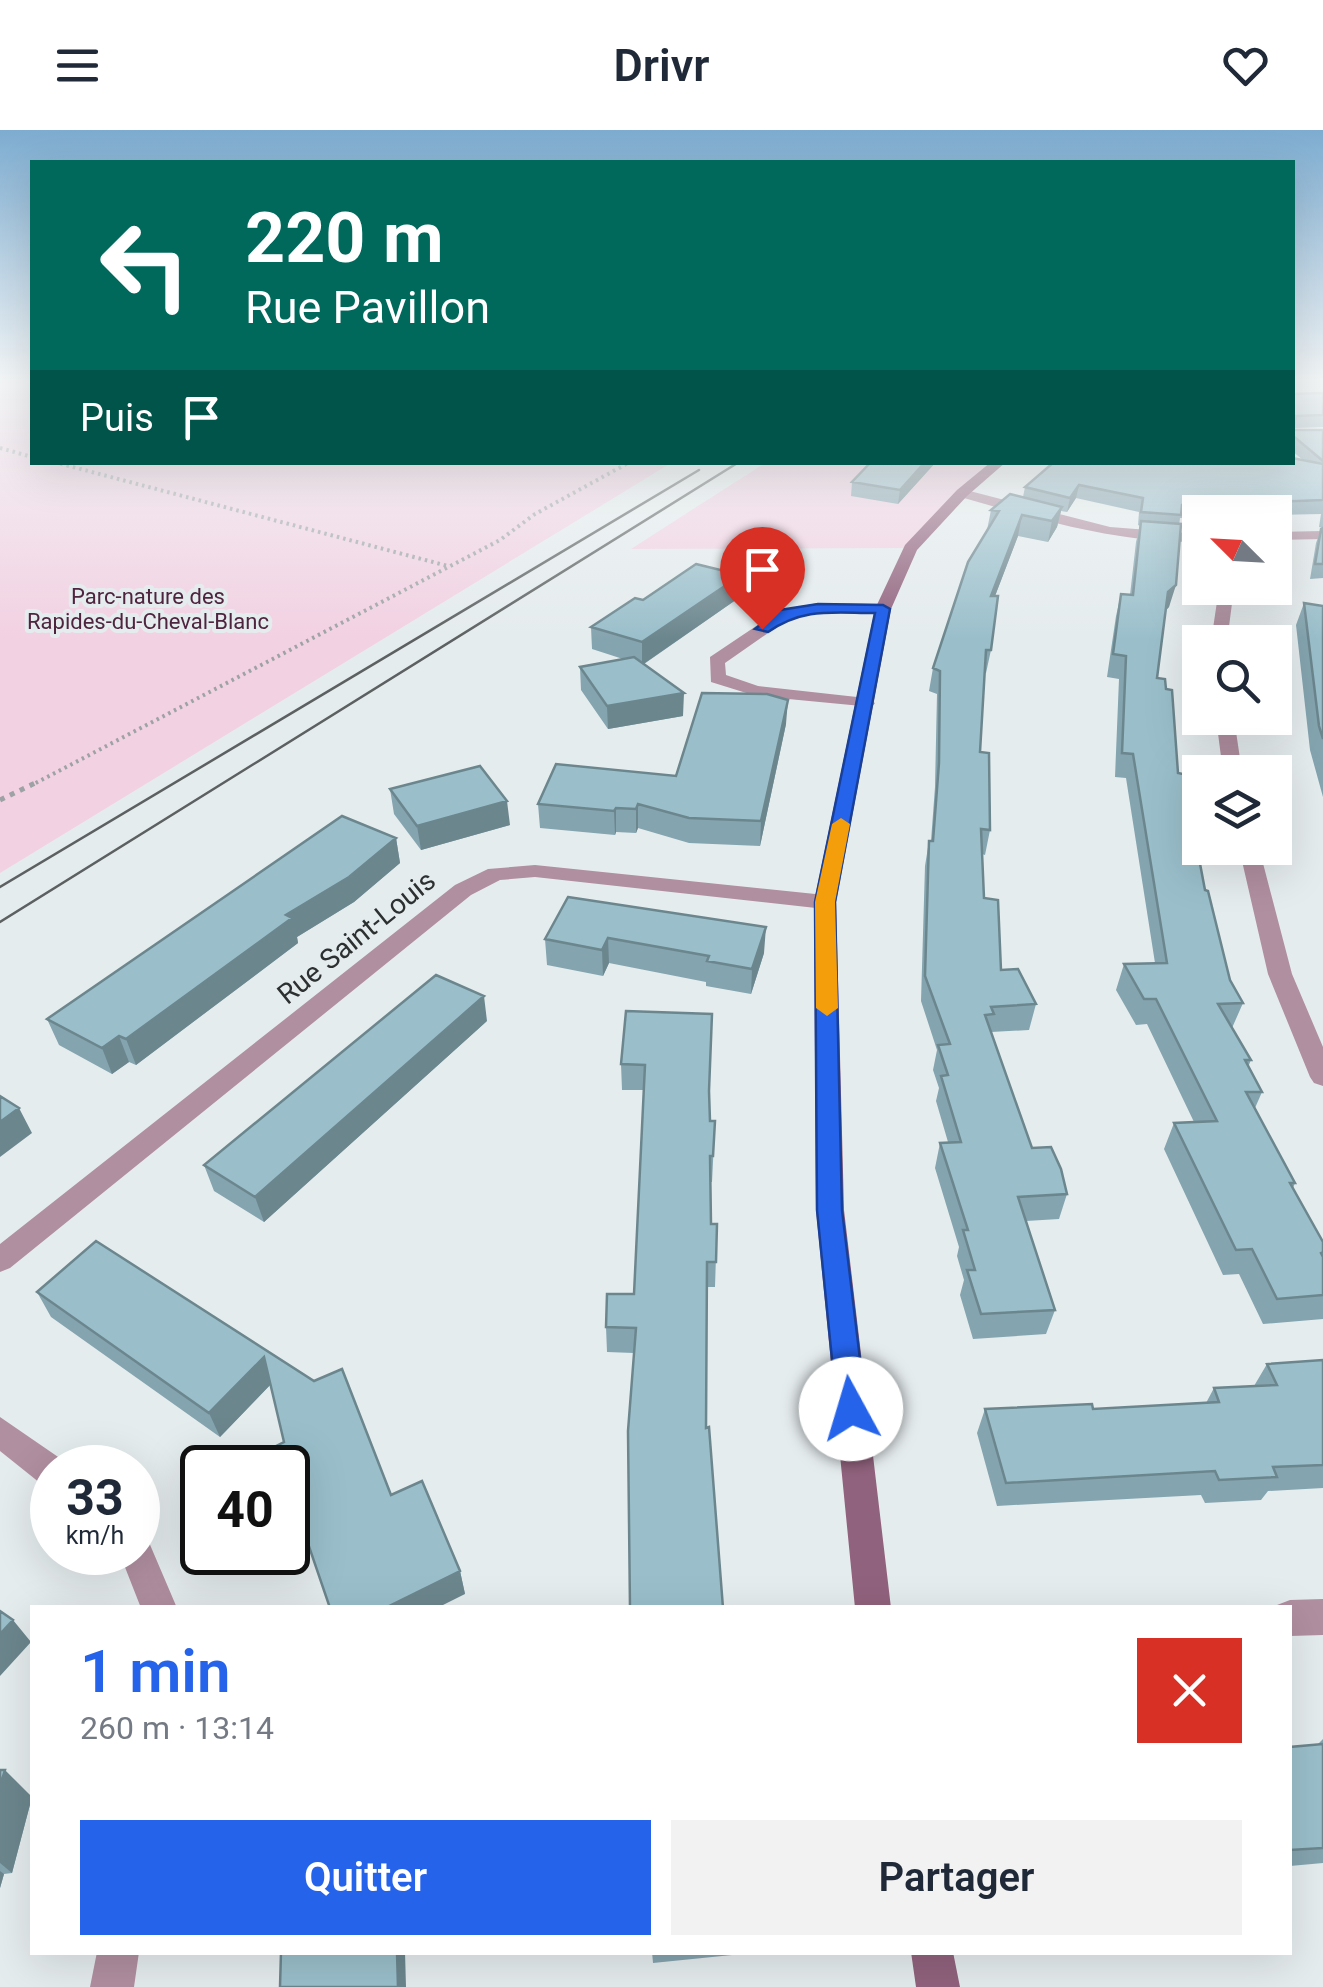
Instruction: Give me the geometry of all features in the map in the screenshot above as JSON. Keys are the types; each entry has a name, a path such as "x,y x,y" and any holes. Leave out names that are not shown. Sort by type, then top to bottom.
{"street":[{"path":"873,1605 830,1210 825,902 883,609 910,548 962,493 996,466"},
{"path":"962,493 1080,524 1182,537"},
{"path":"1292,536 1323,535"},
{"path":"866,703 756,691 717,678 716,661 786,613 818,608 883,609"},
{"path":"1254,865 1280,974 1323,1077"},
{"name":"Rue Saint-Louis","path":"0,1260 463,890 496,874 535,871 825,902"},
{"path":"0,1432 30,1455"},
{"path":"145,1575 157,1605"},
{"path":"1292,1618 1323,1616"},
{"path":"112,1987 117,1955"},
{"path":"933,1955 938,1987"}],"path":[{"path":"68,466 449,567"},
{"path":"0,800 126,738 449,567 624,466"}],"green space":[{"name":"Parc-nature des Rapides-du-Cheval-Blanc","path":"0,466 667,466 0,873"},
{"path":"761,466 997,466 910,548 631,549"}],"building":[{"path":"868,466 922,466 900,490 852,482"},
{"path":"1050,466 1323,466 1323,500 1292,501 1292,495 1182,495 1181,515 1141,512 1143,498 1079,485 1070,498 1025,487"},
{"path":"1010,494 1062,507 1052,521 1022,515 991,596 998,596 991,650 986,650 980,752 989,753 990,830 981,829 984,898 998,900 1001,970 1018,969 1036,1004 991,1007 994,1014 985,1015 1032,1148 1051,1147 1067,1194 1018,1197 1055,1310 981,1314 967,1270 975,1270 963,1230 968,1230 940,1143 961,1142 941,1076 948,1075 938,1045 950,1044 925,976 929,841 933,841 939,763 940,671 933,668 968,562 999,511 991,510"},
{"path":"1141,521 1181,524 1176,585 1168,592 1157,678 1165,679 1166,689 1172,690 1178,773 1182,774 1182,865 1200,865 1230,980 1243,1003 1218,1004 1251,1060 1245,1060 1262,1092 1246,1092 1323,1242 1323,1295 1277,1299 1252,1249 1236,1250 1174,1123 1217,1121 1156,999 1144,999 1124,964 1167,963 1133,754 1122,753 1126,656 1113,654 1121,594 1133,595"},
{"path":"1321,529 1323,564 1315,564"},
{"path":"696,564 741,575 642,642 591,627 635,598 643,600"},
{"path":"1304,603 1323,606 1323,739 1319,726"},
{"path":"634,657 684,693 607,706 580,667"},
{"path":"702,693 767,694 788,700 761,821 689,818 638,804 636,809 614,811 538,804 556,764 676,776"},
{"path":"480,766 507,801 417,826 390,789"},
{"path":"342,816 396,838 349,877 286,915 292,918 126,1039 119,1036 102,1048 47,1019"},
{"path":"568,897 766,927 752,969 707,961 709,956 608,938 602,950 545,939"},
{"path":"436,975 484,996 255,1197 204,1165"},
{"path":"626,1011 712,1014 709,1091 710,1121 715,1121 710,1156 711,1224 717,1224 716,1262 707,1262 706,1428 709,1427 723,1605 630,1605 628,1431 636,1328 606,1327 607,1294 634,1294 645,1065 621,1064"},
{"path":"0,1096 19,1108 0,1122"},
{"path":"96,1241 314,1381 342,1369 391,1495 422,1481 460,1571 391,1605 329,1605 310,1549 310,1445 278,1445 284,1442 264,1357 209,1413 37,1292"},
{"path":"1323,1360 1323,1465 1273,1467 1277,1477 1219,1480 1215,1471 1006,1483 985,1409 1092,1404 1093,1409 1219,1402 1214,1388 1277,1385 1267,1364"},
{"path":"0,1611 13,1620 0,1634"},
{"path":"1323,1744 1323,1848 1292,1850 1292,1747"},
{"path":"281,1955 397,1955 398,1987 280,1987"}],"tram line":[{"path":"0,922 733,466"},
{"path":"0,887 699,470"}],"slow traffic":[{"path":"827,1008 825,902 841,824"}],"route":[{"path":"762,629 786,613 818,608 883,609 825,902 830,1210 851,1409"}]}
